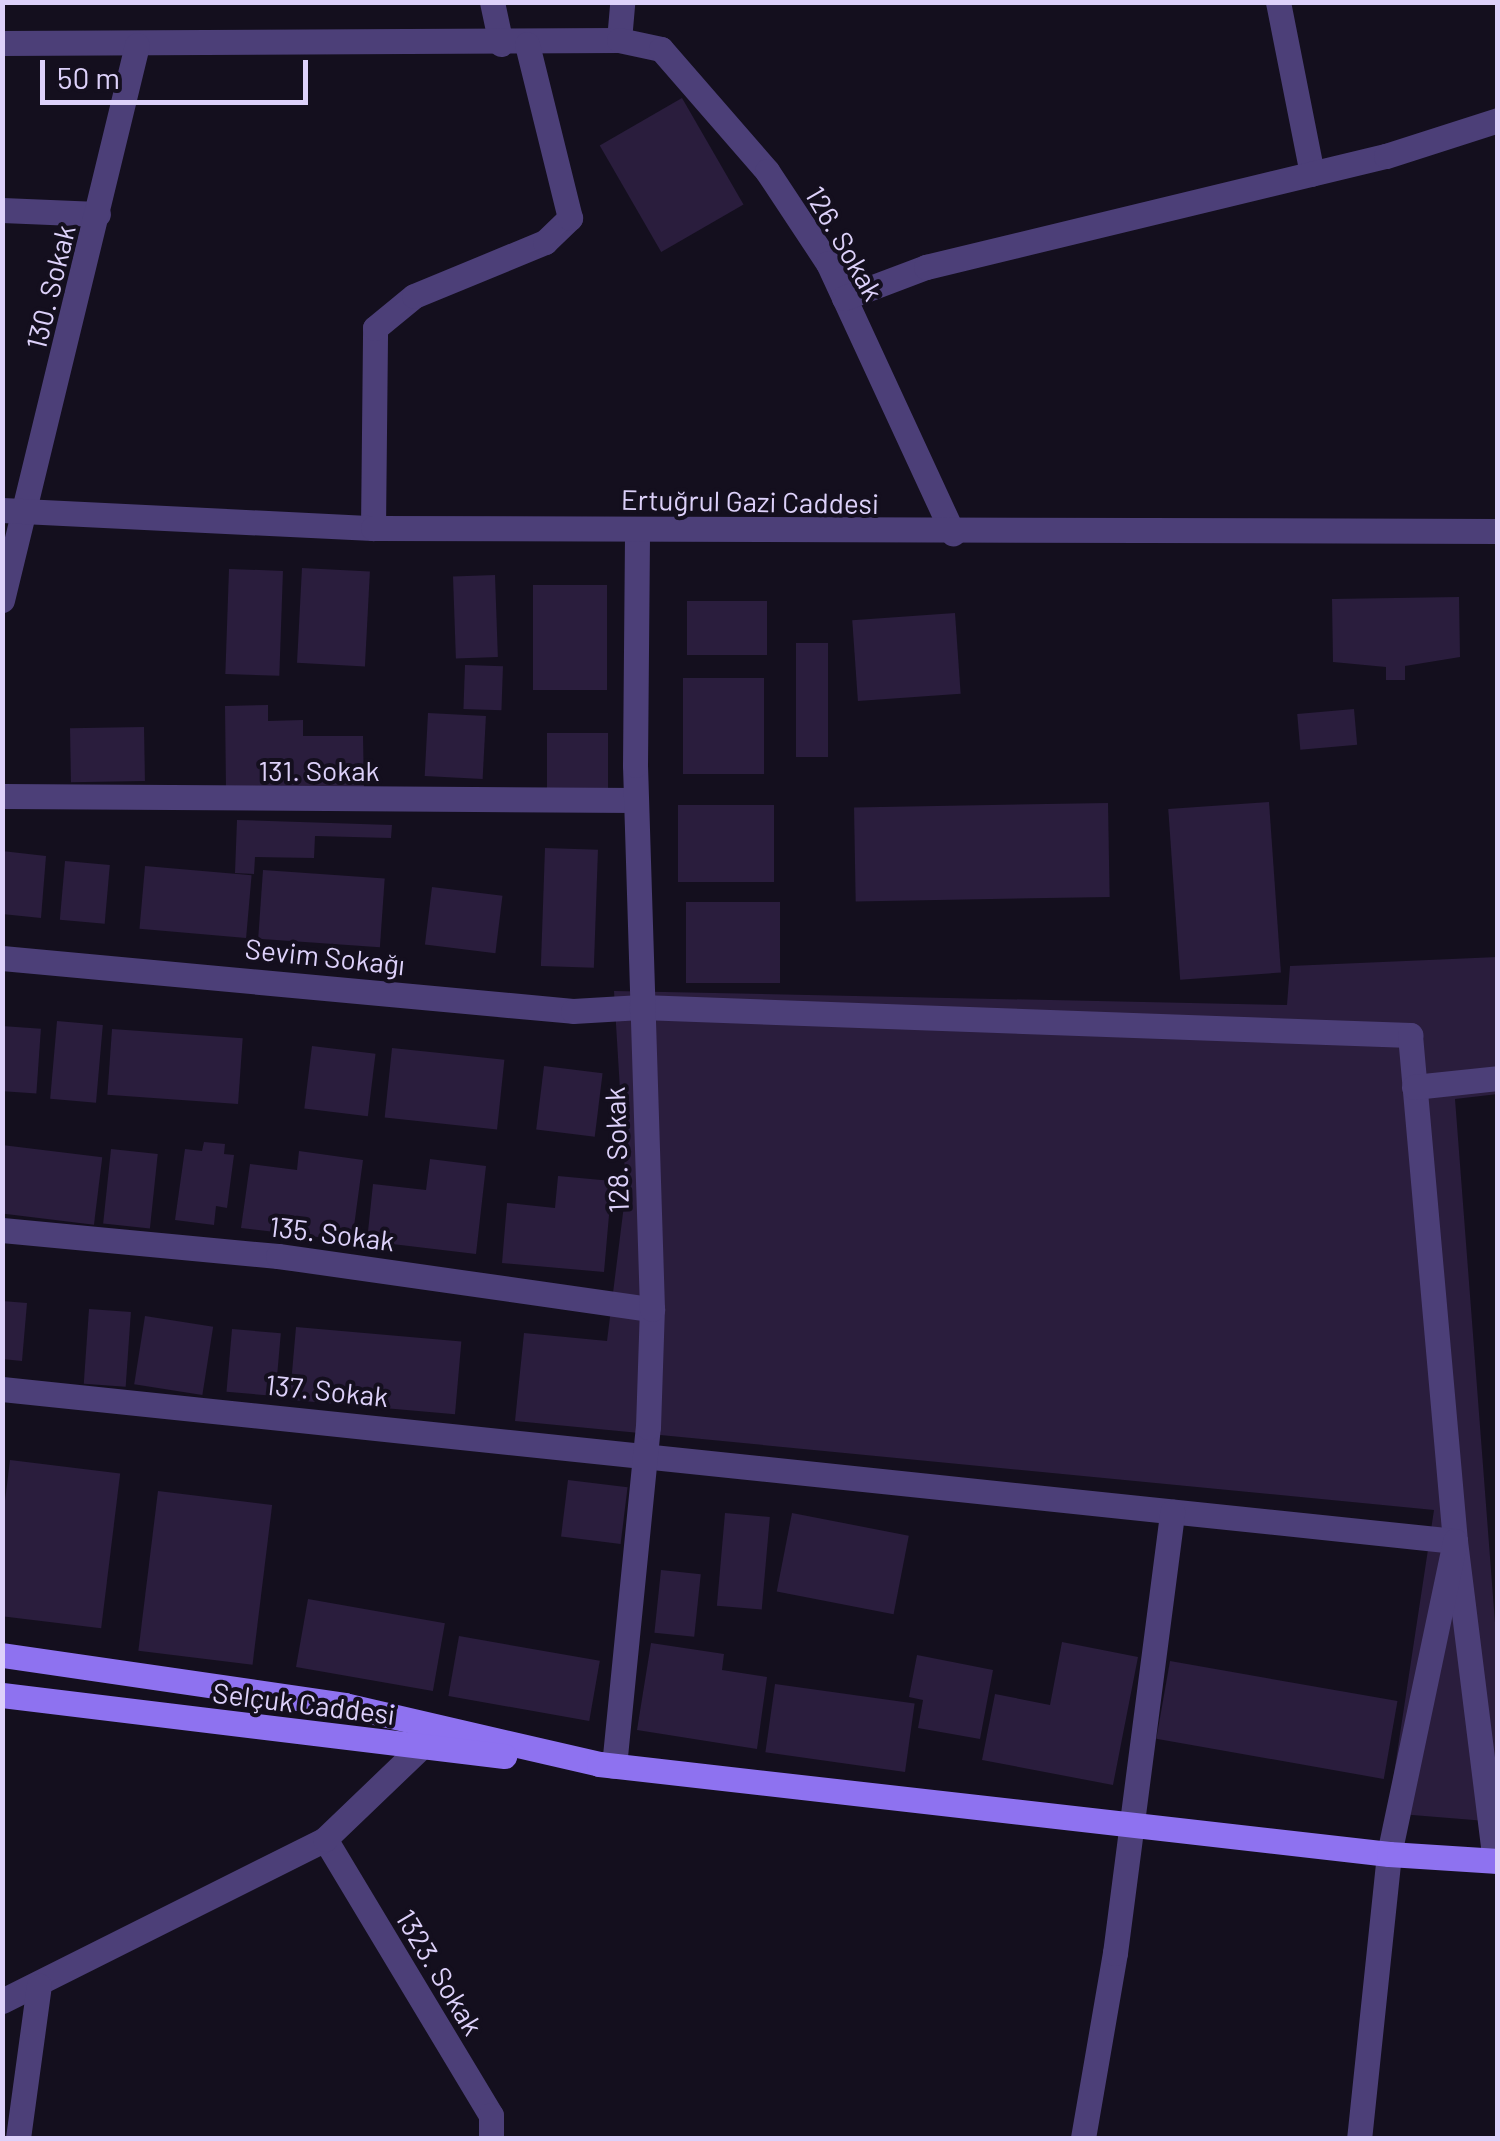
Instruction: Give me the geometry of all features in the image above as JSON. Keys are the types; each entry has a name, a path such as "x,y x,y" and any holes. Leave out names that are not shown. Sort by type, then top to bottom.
{"main road":[{"path":"2,1655 344,1705 606,1765 1389,1854 1497,1861"},
{"name":"Selçuk Caddesi","path":"2,1695 420,1748 606,1765"}],"street":[{"path":"373,528 376,328 414,296 546,242 570,218 514,44 492,2"},
{"path":"619,40 622,2"},
{"path":"1278,2 1312,174"},
{"name":"126. Sokak","path":"2,43 514,44 619,40 661,49 767,171 844,298 953,533"},
{"name":"130. Sokak","path":"2,600 15,510 98,214 136,45"},
{"path":"844,298 926,267 1312,174 1498,120"},
{"path":"2,210 98,214"},
{"name":"Ertuğrul Gazi Caddesi","path":"15,510 373,528 953,533 1498,531"},
{"name":"128. Sokak","path":"606,1765 645,1458 652,1309 636,800 637,529"},
{"name":"131. Sokak","path":"2,796 636,800"},
{"name":"Sevim Sokağı","path":"2,958 573,1011 641,1007 1410,1035 1414,1087"},
{"path":"1497,1861 1454,1541 1414,1087 1498,1078"},
{"name":"135. Sokak","path":"2,1230 278,1256 652,1309"},
{"name":"137. Sokak","path":"2,1389 1454,1541"},
{"path":"1083,2138 1172,1512"},
{"path":"1359,2138 1389,1854 1454,1541"},
{"path":"2,2000 326,1839 420,1748"},
{"name":"1323. Sokak","path":"326,1839 491,2116 491,2138"},
{"path":"18,2138 39,1984"}],"building":[{"path":"682,98 744,205 661,252 600,146"},
{"path":"302,568 370,572 365,666 297,663"},
{"path":"229,569 283,571 279,676 225,674"},
{"path":"495,575 498,657 456,658 453,576"},
{"path":"533,585 607,585 607,690 533,690"},
{"path":"1459,597 1460,657 1405,666 1405,680 1386,680 1386,667 1333,662 1332,599"},
{"path":"687,601 767,601 767,655 687,655"},
{"path":"955,613 961,694 858,701 852,620"},
{"path":"796,643 828,643 828,757 796,757"},
{"path":"465,665 503,666 501,710 463,709"},
{"path":"683,678 764,678 764,774 683,774"},
{"path":"268,705 268,721 303,720 303,736 363,736 364,789 226,790 225,706"},
{"path":"1354,709 1357,745 1300,750 1297,714"},
{"path":"428,713 486,716 483,779 425,776"},
{"path":"144,727 145,781 71,782 70,728"},
{"path":"547,733 608,733 608,790 547,790"},
{"path":"1269,802 1281,973 1180,980 1168,809"},
{"path":"1108,803 1110,897 856,901 854,807"},
{"path":"678,805 774,805 774,882 678,882"},
{"path":"237,820 392,825 391,838 315,836 314,858 255,857 254,874 235,873"},
{"path":"545,848 598,850 594,968 541,966"},
{"path":"2,851 46,856 41,918 2,914"},
{"path":"65,861 110,865 105,924 60,920"},
{"path":"145,866 252,875 246,938 140,929"},
{"path":"263,870 385,879 380,947 258,939"},
{"path":"432,887 502,896 495,953 425,945"},
{"path":"686,902 780,902 780,983 686,983"},
{"path":"1498,957 1498,1094 1455,1099 1498,1662 1498,1822 1388,1813 1434,1510 515,1421 524,1333 607,1341 626,1189 614,991 1287,1005 1290,966"},
{"path":"57,1021 103,1025 96,1103 50,1099"},
{"path":"2,1026 41,1029 36,1094 2,1091"},
{"path":"112,1029 243,1038 238,1104 107,1095"},
{"path":"312,1046 376,1054 368,1116 304,1109"},
{"path":"392,1048 504,1060 497,1129 385,1118"},
{"path":"544,1066 603,1073 595,1137 536,1130"},
{"path":"204,1142 225,1144 224,1154 234,1155 227,1208 216,1206 214,1225 175,1220 185,1149 202,1151"},
{"path":"2,1145 102,1157 94,1225 2,1214"},
{"path":"111,1149 158,1154 150,1229 103,1224"},
{"path":"299,1151 363,1160 352,1241 241,1228 250,1164 297,1170"},
{"path":"430,1159 486,1166 476,1254 367,1241 373,1184 426,1190"},
{"path":"558,1176 612,1181 604,1272 502,1263 507,1203 555,1208"},
{"path":"2,1301 27,1303 22,1361 2,1359"},
{"path":"89,1309 131,1312 126,1387 84,1384"},
{"path":"145,1316 213,1327 202,1395 134,1384"},
{"path":"296,1327 461,1341 455,1414 290,1400"},
{"path":"232,1329 281,1333 275,1396 227,1392"},
{"path":"10,1460 120,1474 101,1628 2,1616 2,1525"},
{"path":"568,1480 628,1487 621,1544 561,1537"},
{"path":"158,1491 272,1505 253,1665 138,1651"},
{"path":"725,1513 770,1517 762,1610 717,1606"},
{"path":"792,1513 909,1536 894,1614 777,1592"},
{"path":"661,1570 701,1574 694,1637 654,1633"},
{"path":"308,1599 445,1623 433,1691 296,1667"},
{"path":"459,1636 600,1661 589,1721 448,1696"},
{"path":"1062,1642 1138,1657 1113,1785 982,1760 995,1694 1050,1705"},
{"path":"651,1643 724,1654 722,1670 767,1677 757,1749 637,1730"},
{"path":"917,1655 993,1670 980,1739 918,1728 923,1700 909,1697"},
{"path":"1170,1661 1397,1701 1384,1779 1156,1739"},
{"path":"775,1684 915,1704 905,1772 765,1752"}]}
